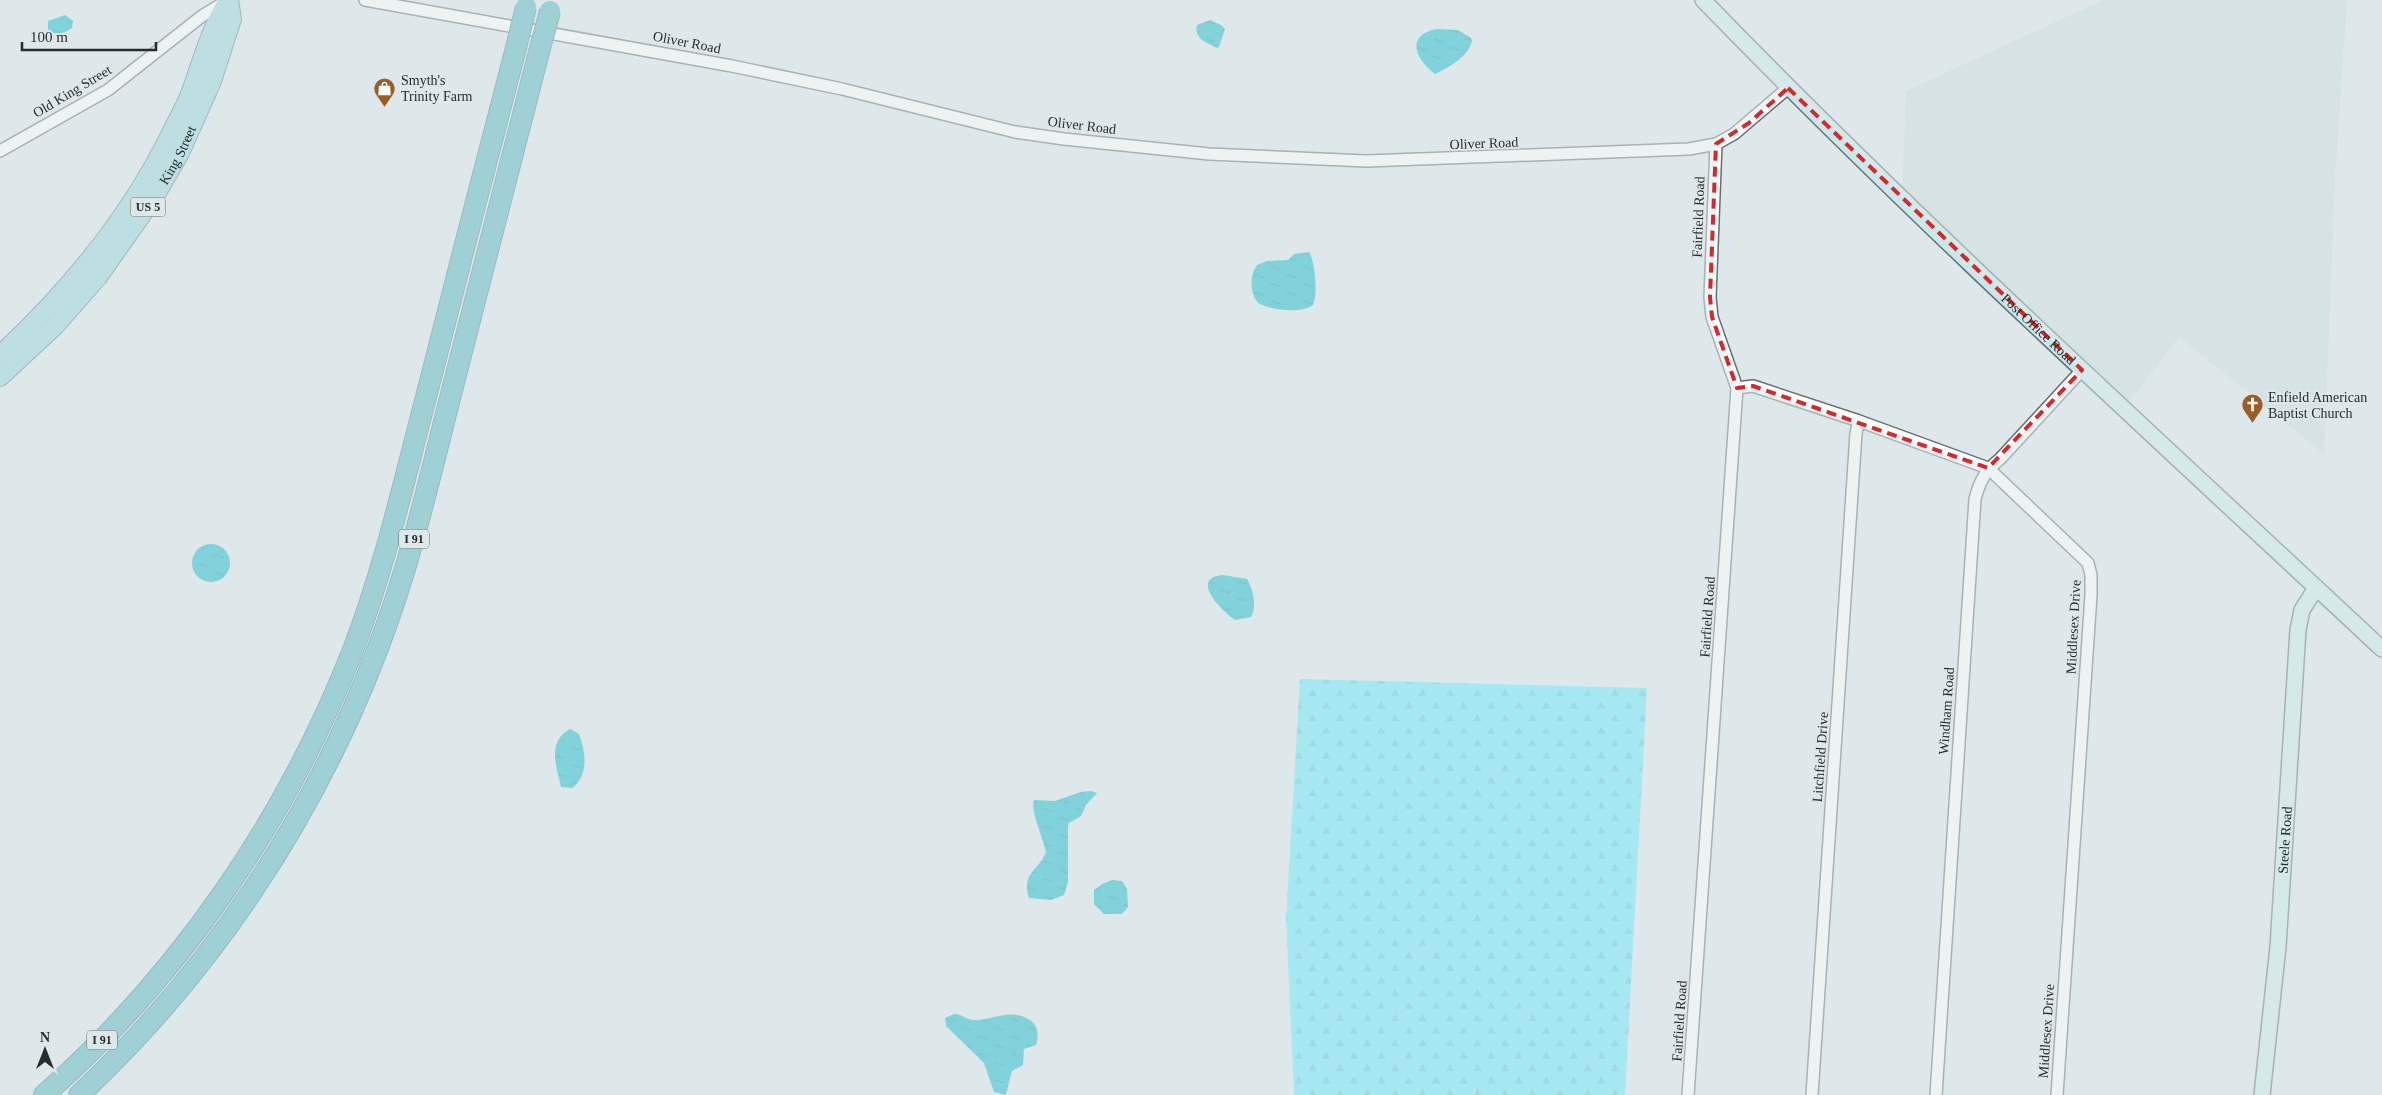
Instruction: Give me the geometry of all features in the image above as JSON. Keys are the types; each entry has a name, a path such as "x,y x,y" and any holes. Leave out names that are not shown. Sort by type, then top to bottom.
{"highway":[{"name":"I 91","path":"44,1095 102,1040 160,976 222,896 277,808 317,732 354,647 386,550 527,4"},
{"name":"I 91","path":"79,1095 125,1049 180,987 242,908 294,824 336,745 378,650 415,535 551,6"}],"main road":[{"name":"King Street","path":"0,377 55,326 98,277 130,221 164,147 196,100 218,16 229,0"},
{"name":"King Street","path":"0,355 39,318 130,221"}],"street":[{"name":"Old King Street","path":"0,150 108,90 202,16 229,0"},
{"name":"Oliver Road","path":"365,0 732,66 842,89 1015,132 1209,154 1366,161 1665,151 1716,144 1750,123 1788,88"},
{"name":"Post Office Road","path":"1703,0 1788,88 1962,258 2382,649"},
{"name":"Fairfield Road","path":"1688,1095 1737,388 1712,317 1710,297 1716,144"},
{"name":"Windham Road","path":"1936,1095 1976,499 1979,482 1988,468 2000,458 2082,370"},
{"name":"Middlesex Drive","path":"1737,388 1753,386 1859,421 1988,468 2088,562 2091,574 2057,1095"},
{"name":"Litchfield Drive","path":"1812,1095 1856,433 1859,421"},
{"name":"Steele Road","path":"2262,1095 2278,947 2298,630 2302,610 2316,588"}],"highlighted area":[{"path":"1788,88 2082,370 1988,468 1753,386 1737,388 1712,317 1710,297 1716,144 1749,123"}],"shaded area":[{"path":"2103,0 2347,0 2335,178 2324,454 2179,337 2122,411 1902,195 1906,91"}],"green space":[{"path":"1300,679 1647,688 1625,1095 1294,1095 1286,918"}],"water":[{"path":"65,15 73,21 72,28 60,33 48,31 48,21"},
{"path":"1210,20 1225,29 1217,48 1202,40 1197,34 1197,25"},
{"path":"1437,29 1458,30 1471,38 1472,41 1462,57 1435,74 1422,61 1416,48 1420,36"},
{"path":"1309,252 1315,278 1315,301 1313,305 1308,308 1286,310 1270,308 1258,303 1252,289 1254,269 1257,265 1267,261 1288,260 1294,254"},
{"path":"211,544 224,550 230,563 224,576 211,582 198,576 192,563 198,550"},
{"path":"1223,575 1247,579 1254,598 1254,608 1251,617 1235,620 1211,596 1208,582 1213,577"},
{"path":"570,729 579,734 584,756 584,770 572,788 561,787 555,755 558,740"},
{"path":"1091,791 1097,793 1086,805 1081,816 1069,823 1068,826 1068,882 1064,895 1051,900 1029,898 1027,883 1029,877 1046,852 1035,817 1034,800 1055,801 1081,792"},
{"path":"1112,880 1122,881 1127,889 1128,907 1122,914 1104,914 1094,904 1094,890"},
{"path":"954,1014 972,1020 1008,1015 1023,1016 1035,1025 1038,1034 1036,1045 1024,1049 1023,1065 1012,1071 1006,1095 994,1092 984,1063 946,1026 945,1018"}],"place":[{"name":"Smyth's Trinity Farm","path":"385,107"},
{"name":"Enfield American Baptist Church","path":"2252,424"}]}
